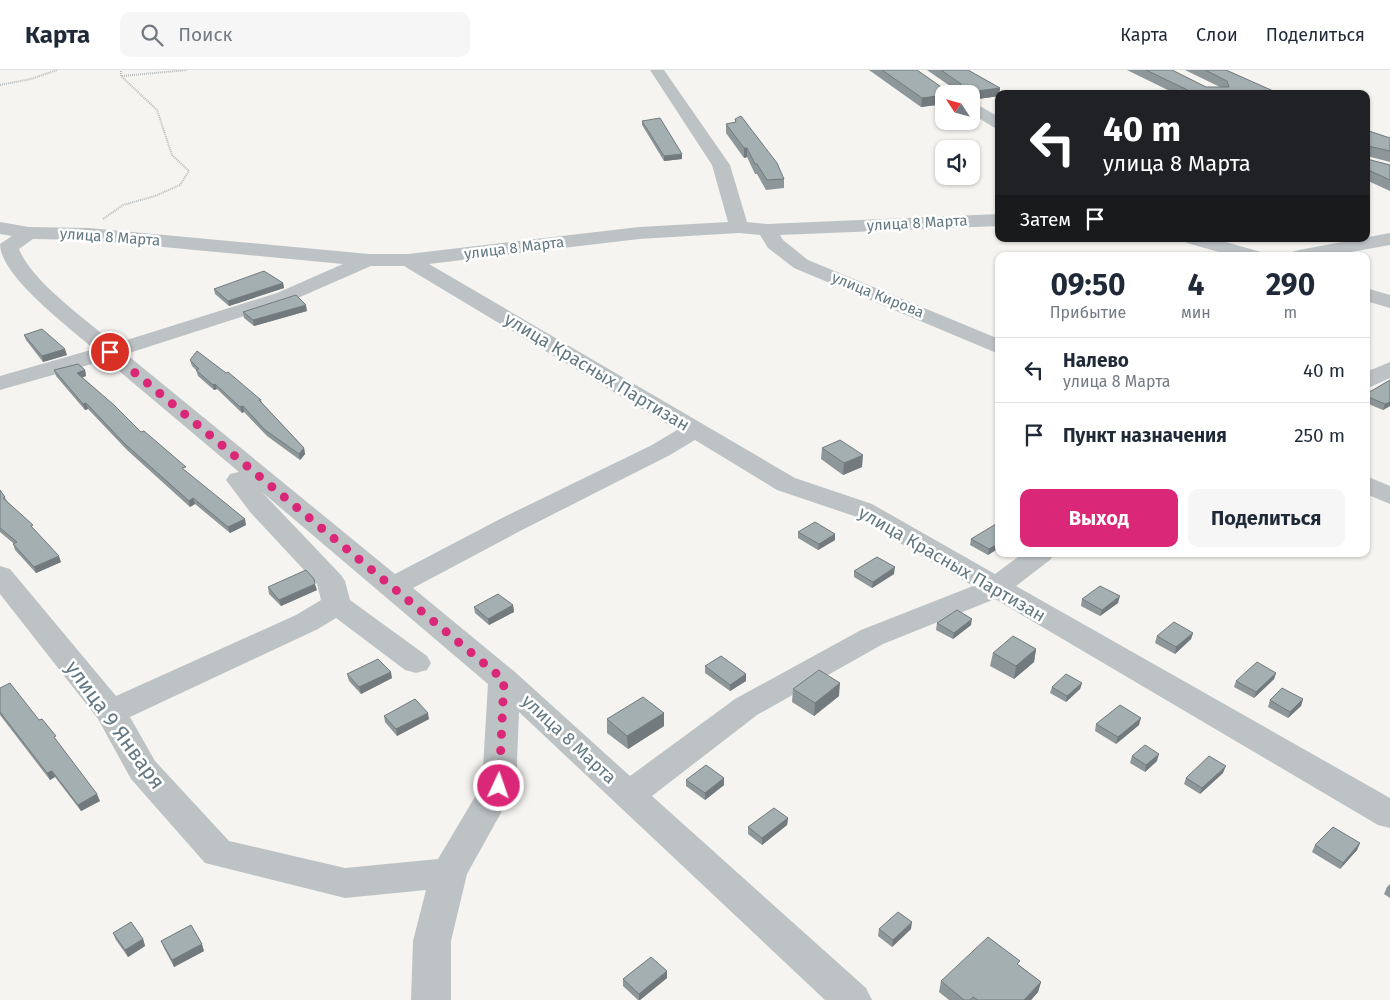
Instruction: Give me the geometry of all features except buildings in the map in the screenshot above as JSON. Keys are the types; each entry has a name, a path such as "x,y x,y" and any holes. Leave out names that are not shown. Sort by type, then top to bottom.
{"street":[{"path":"657,70 721,165 739,227"},
{"path":"980,112 995,121"},
{"name":"улица 8 Марта","path":"0,228 29,233 89,234 369,260 408,260 639,233 739,227 767,230 995,220"},
{"name":"улица Кирова","path":"767,230 775,244 802,264 995,345"},
{"name":"улица 8 Марта","path":"29,233 8,248 14,262 36,287 110,352 504,680 852,1000"},
{"path":"1320,252 1390,239"},
{"path":"1220,243 1244,252"},
{"path":"0,382 110,352 284,297 369,260"},
{"name":"улица Красных Партизан","path":"408,260 786,484 862,510 1390,815"},
{"path":"1370,295 1390,302"},
{"path":"1370,380 1390,369"},
{"path":"191,419 199,440 239,480 259,506 331,580 337,604 416,664"},
{"path":"393,587 512,524 661,450 695,430"},
{"path":"239,480 300,510"},
{"path":"1370,486 1390,496"},
{"path":"629,795 746,707 872,638 995,588 1036,557"},
{"name":"улица 9 Января","path":"0,575 111,712 143,770 218,853 345,883 449,872"},
{"path":"111,712 307,622 337,604"},
{"path":"431,1000 432,941 449,872 499,786 504,680"}],"path":[{"path":"0,85 31,79 57,70"},
{"path":"121,76 122,70"},
{"path":"121,76 186,70"},
{"path":"89,234 108,215 123,205 155,196 180,185 190,172 172,155 157,110 121,76"}],"route":[{"path":"110,352 504,680 499,786"}]}
